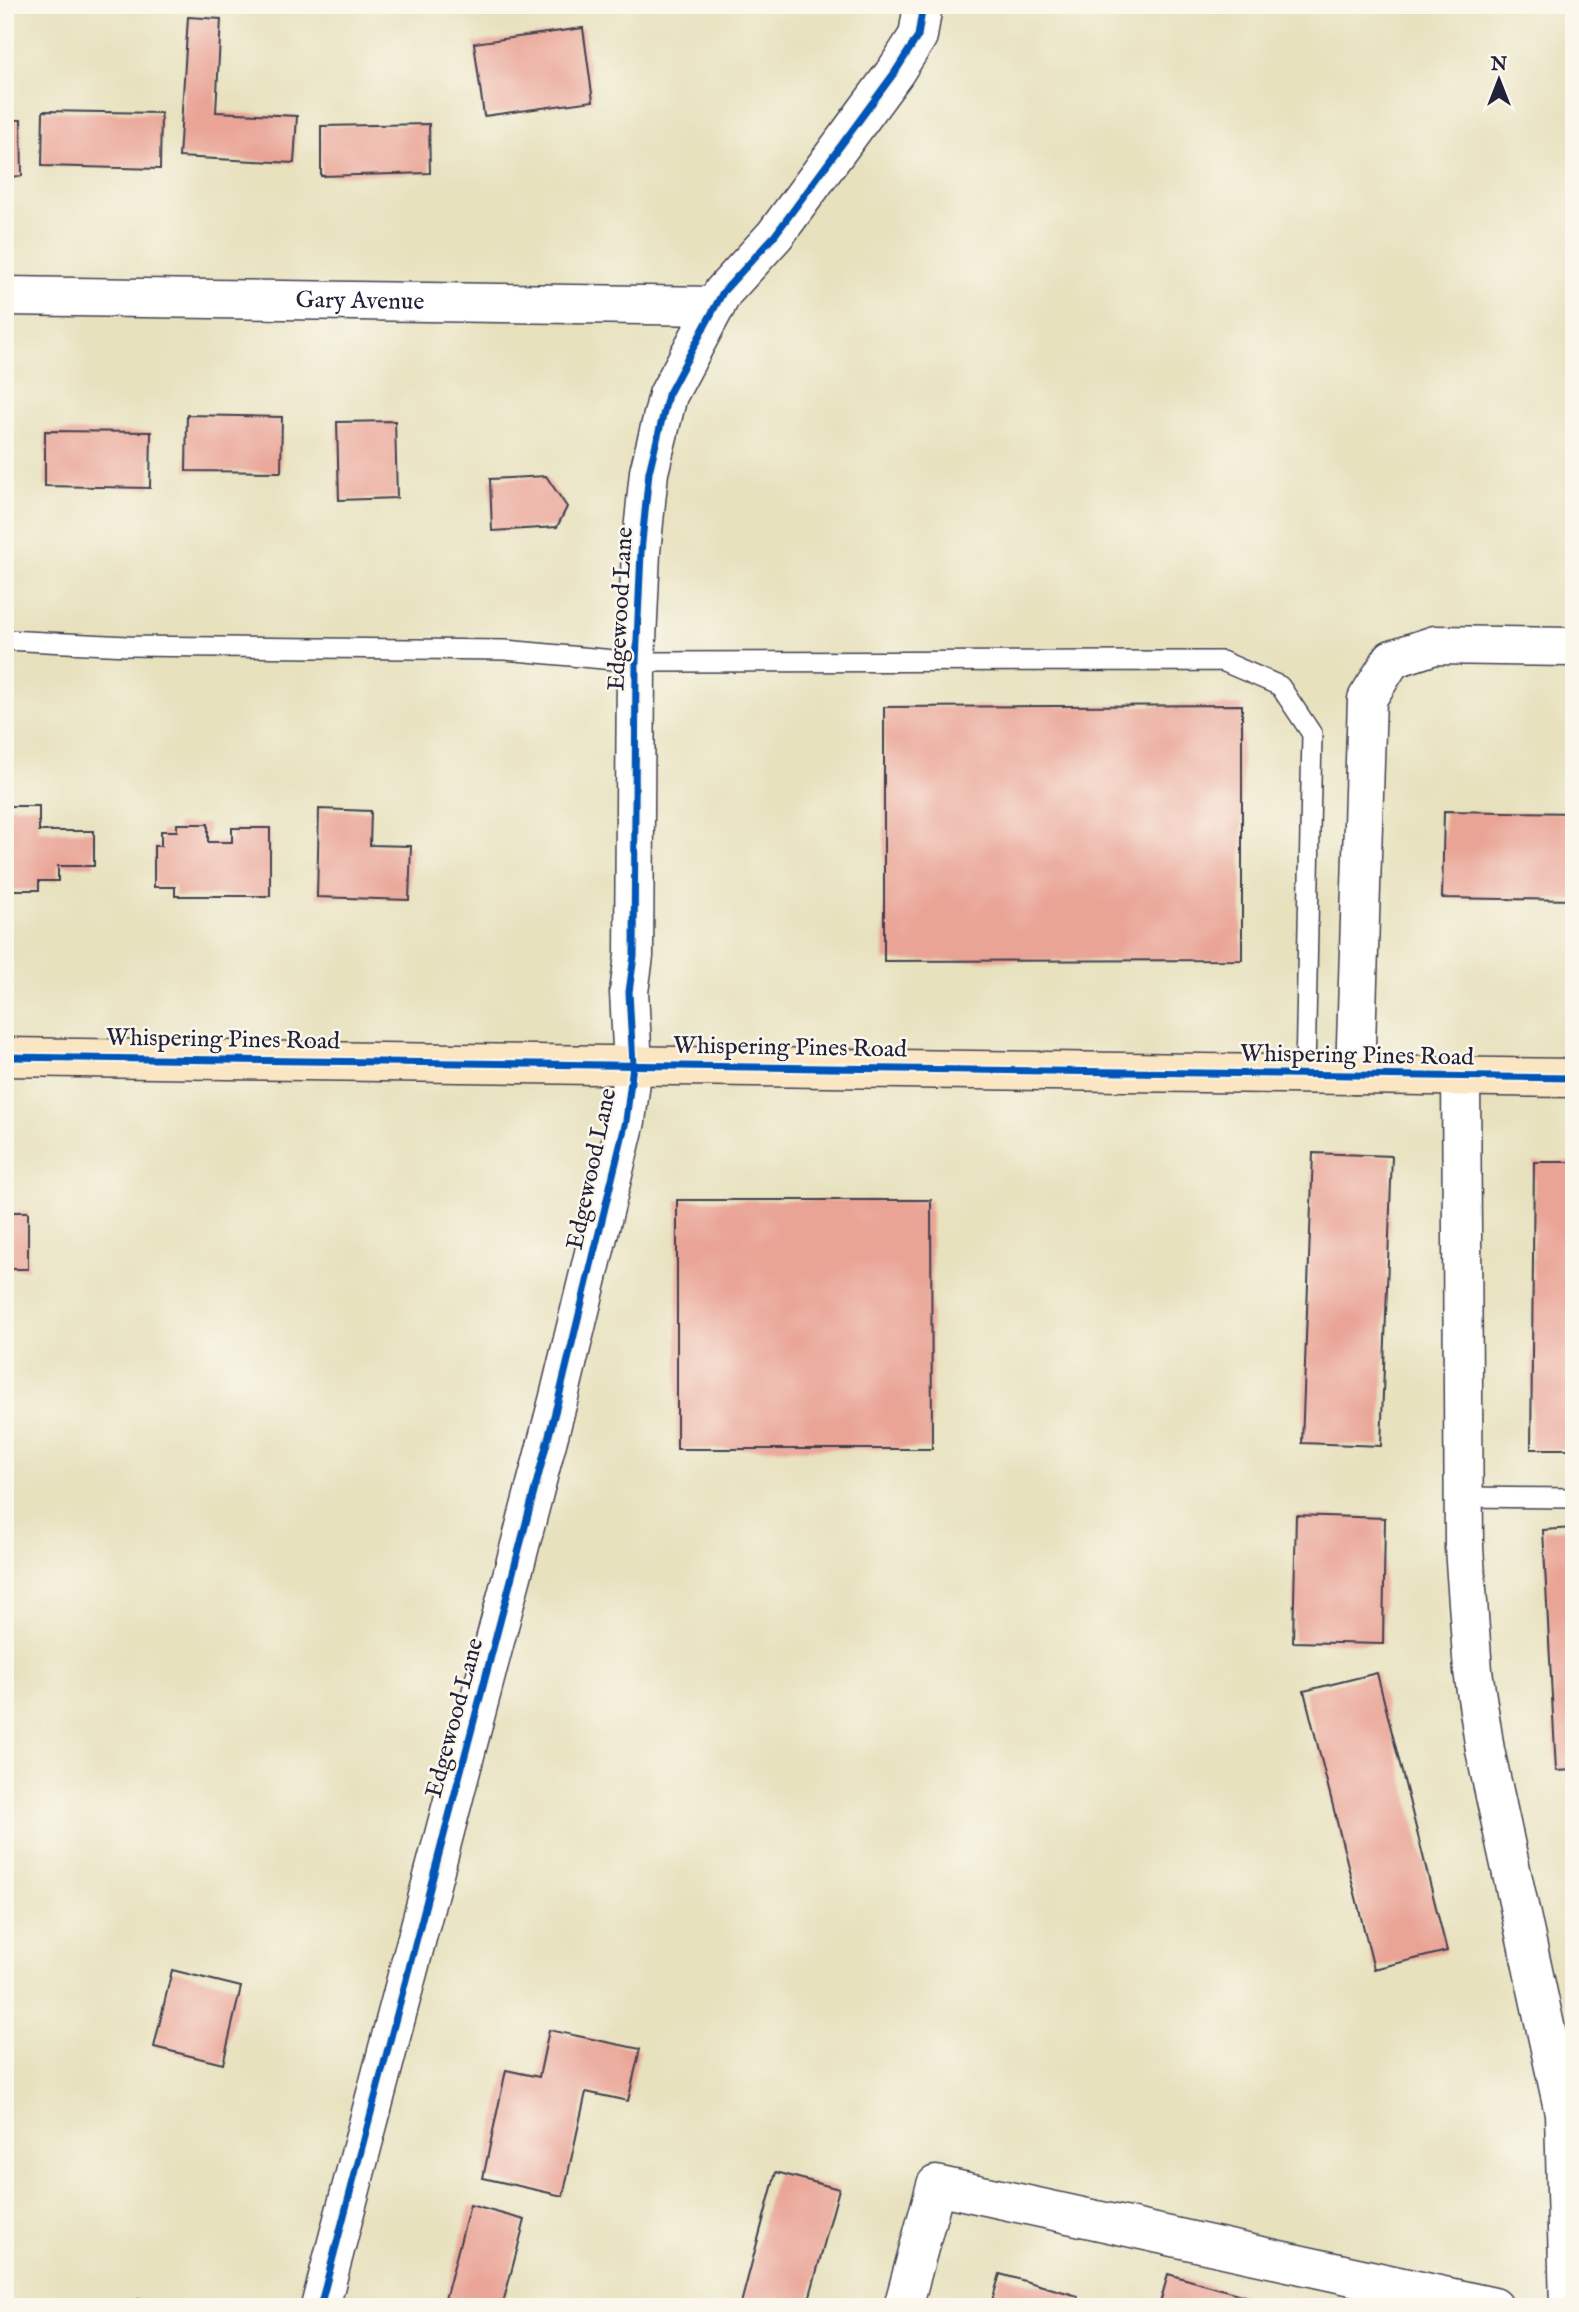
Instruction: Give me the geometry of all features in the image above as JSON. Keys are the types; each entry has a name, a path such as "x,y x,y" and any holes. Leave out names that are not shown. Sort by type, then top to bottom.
{"street":[{"name":"Edgewood Lane","path":"320,2307 559,1397 626,1121 633,1065 629,992 634,956 636,662 641,552 649,472 668,395 723,292 775,235 895,72 918,36 923,5"},
{"name":"Gary Avenue","path":"5,296 716,306"},
{"path":"1355,1075 1367,699 1392,659 1435,645 1574,647"},
{"name":"Whispering Pines Road","path":"5,1057 1574,1078"},
{"path":"1461,1076 1464,1548 1473,1671 1485,1750 1564,2113 1569,2220 1569,2307"},
{"path":"903,2307 936,2185 1494,2307"}],"lane":[{"path":"5,640 128,646 505,650 636,662 1222,661 1280,687 1311,734 1305,1074"},
{"path":"1464,1497 1574,1498"}],"building":[{"path":"188,17 221,19 216,112 297,116 294,163 179,157"},
{"path":"583,28 593,101 484,116 474,43"},
{"path":"43,111 161,113 160,169 42,166"},
{"path":"5,120 21,120 22,176 5,177"},
{"path":"429,124 430,173 321,176 321,126"},
{"path":"187,415 282,417 281,472 186,471"},
{"path":"395,421 397,498 339,500 337,422"},
{"path":"45,431 151,432 150,488 45,486"},
{"path":"5,433 8,433 8,471 5,471"},
{"path":"546,476 567,507 557,527 492,531 490,479"},
{"path":"1242,705 1242,960 884,961 884,707"},
{"path":"5,806 39,806 39,831 94,831 94,866 58,866 58,881 39,881 39,890 5,890"},
{"path":"319,809 371,811 370,845 411,846 409,900 317,897"},
{"path":"1444,811 1574,813 1574,900 1442,898"},
{"path":"177,824 208,824 208,842 232,842 232,828 270,828 270,896 175,896 175,887 154,887 154,846 161,846 161,831 177,831"},
{"path":"1313,1153 1392,1156 1381,1446 1302,1443"},
{"path":"1534,1162 1574,1162 1574,1449 1531,1449"},
{"path":"677,1200 931,1200 932,1449 677,1449"},
{"path":"5,1212 28,1212 28,1269 5,1269"},
{"path":"1296,1515 1385,1518 1383,1644 1293,1642"},
{"path":"1574,1528 1574,1770 1556,1771 1543,1530"},
{"path":"1377,1673 1447,1951 1374,1969 1304,1691"},
{"path":"172,1970 241,1987 223,2064 154,2047"},
{"path":"549,2030 640,2049 628,2101 586,2092 563,2196 483,2178 506,2070 539,2077"},
{"path":"776,2172 839,2189 807,2307 740,2307"},
{"path":"470,2205 525,2220 502,2307 443,2307"},
{"path":"1000,2274 1078,2296 1075,2307 990,2307"},
{"path":"1168,2274 1280,2306 1280,2307 1159,2307"},
{"path":"138,2299 173,2305 173,2307 137,2307"}],"cycle path":[{"path":"320,2307 559,1397 626,1121 633,1065 629,992 634,956 636,662 641,552 649,472 668,395 723,292 775,235 895,72 918,36 923,5"},
{"path":"5,1057 1574,1078"}]}
